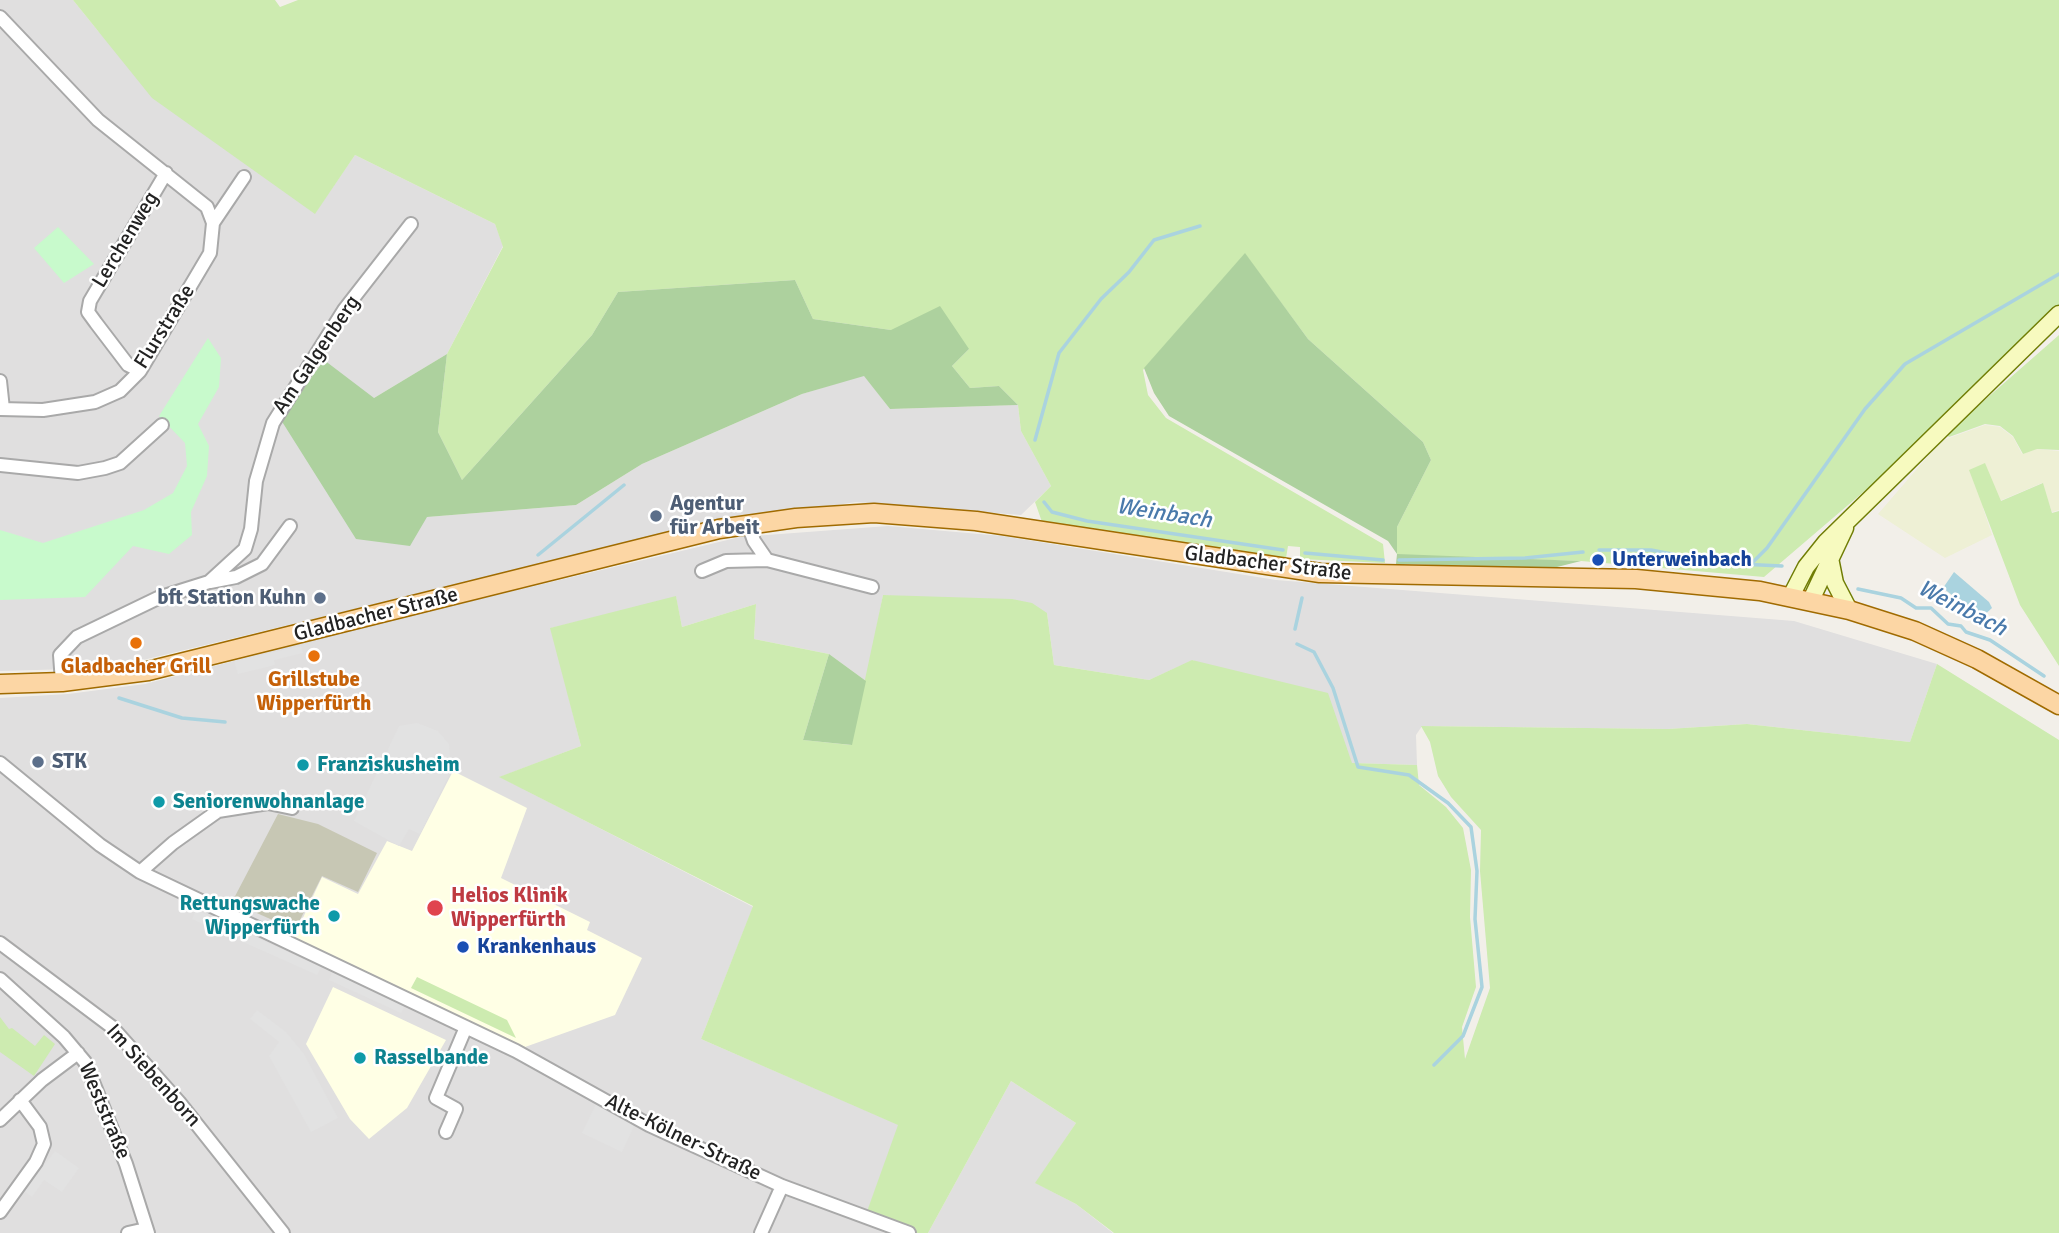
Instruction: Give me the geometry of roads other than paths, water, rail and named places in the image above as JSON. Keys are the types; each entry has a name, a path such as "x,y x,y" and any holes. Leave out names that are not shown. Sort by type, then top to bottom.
{"main road":[{"path":"1791,596 1813,556 2059,314"},
{"name":"Gladbacher Straße","path":"0,684 62,682 180,664 690,536 748,524 838,514 910,515 988,522 1321,573 1667,580 1791,596 1849,610 1947,645 2059,705"},
{"path":"1811,600 1848,523"},
{"path":"1830,558 1835,583 1849,610"}],"street":[{"path":"0,17 98,120 207,207 213,223"},
{"name":"Lerchenweg","path":"140,371 128,365 96,323 89,312 90,301 166,173"},
{"name":"Flurstraße","path":"2,409 43,410 95,402 120,391 140,371 210,253 213,223 244,177"},
{"name":"Am Galgenberg","path":"62,682 60,655 77,637 158,598 209,582 245,549 251,529 256,481 273,423 344,310 411,224"},
{"path":"0,381 2,409"},
{"path":"0,465 78,473 106,468 120,463 162,425"},
{"path":"748,524 754,541 767,561"},
{"path":"209,582 236,577 262,564 287,534 290,526"},
{"path":"702,571 726,561 767,561 872,587"},
{"name":"Alte-Kölner-Straße","path":"0,763 100,845 140,872 466,1027 584,1088 622,1113 782,1186 901,1232"},
{"path":"140,872 173,843 218,811 268,803 292,808"},
{"name":"Im Siebenborn","path":"0,943 112,1027 179,1102 284,1233"},
{"name":"Weststraße","path":"1,982 78,1053 89,1071 118,1142 147,1231"},
{"path":"446,1132 457,1109 436,1098 466,1027"},
{"path":"0,1120 20,1100 78,1053"},
{"path":"0,1212 36,1162 44,1144 40,1127 20,1100"},
{"path":"761,1233 782,1186"},
{"path":"128,1233 147,1231"}],"water":[{"path":"1954,572 1989,602 1992,608 1981,618 1943,588"}],"waterway":[{"path":"1035,440 1059,353 1101,299 1129,272 1154,240 1200,226"},
{"path":"1751,564 1767,548 1865,409 1905,364 2059,274"},
{"name":"Weinbach","path":"538,555 624,485"},
{"name":"Weinbach","path":"1044,502 1052,512 1087,521 1283,550"},
{"name":"Weinbach","path":"1599,550 1651,550 1718,563 1782,566"},
{"name":"Weinbach","path":"1399,560 1525,558 1583,552"},
{"name":"Weinbach","path":"1305,553 1383,560"},
{"name":"Weinbach","path":"1858,589 1901,598 1916,608 1931,608 1948,624 1961,626 1966,632 1990,640 2044,676"},
{"path":"1295,629 1302,598"},
{"path":"1297,644 1314,652 1333,688 1358,767 1409,775 1448,803 1471,827 1477,871 1475,919 1482,987 1463,1036 1434,1065"},
{"name":"Weinbach","path":"119,698 182,718 225,722"}],"place":[{"name":"Agentur für Arbeit","path":"656,516"},
{"name":"Unterweinbach","path":"1598,560"},
{"name":"bft Station Kuhn","path":"320,598"},
{"name":"Gladbacher Grill","path":"136,643"},
{"name":"Grillstube Wipperfürth","path":"314,656"},
{"name":"STK","path":"38,762"},
{"name":"Franziskusheim","path":"303,765"},
{"name":"Seniorenwohnanlage","path":"159,802"},
{"name":"Helios Klinik Wipperfürth","path":"435,908"},
{"name":"Rettungswache Wipperfürth","path":"334,916"},
{"name":"Krankenhaus","path":"463,947"},
{"name":"Rasselbande","path":"360,1058"}]}
